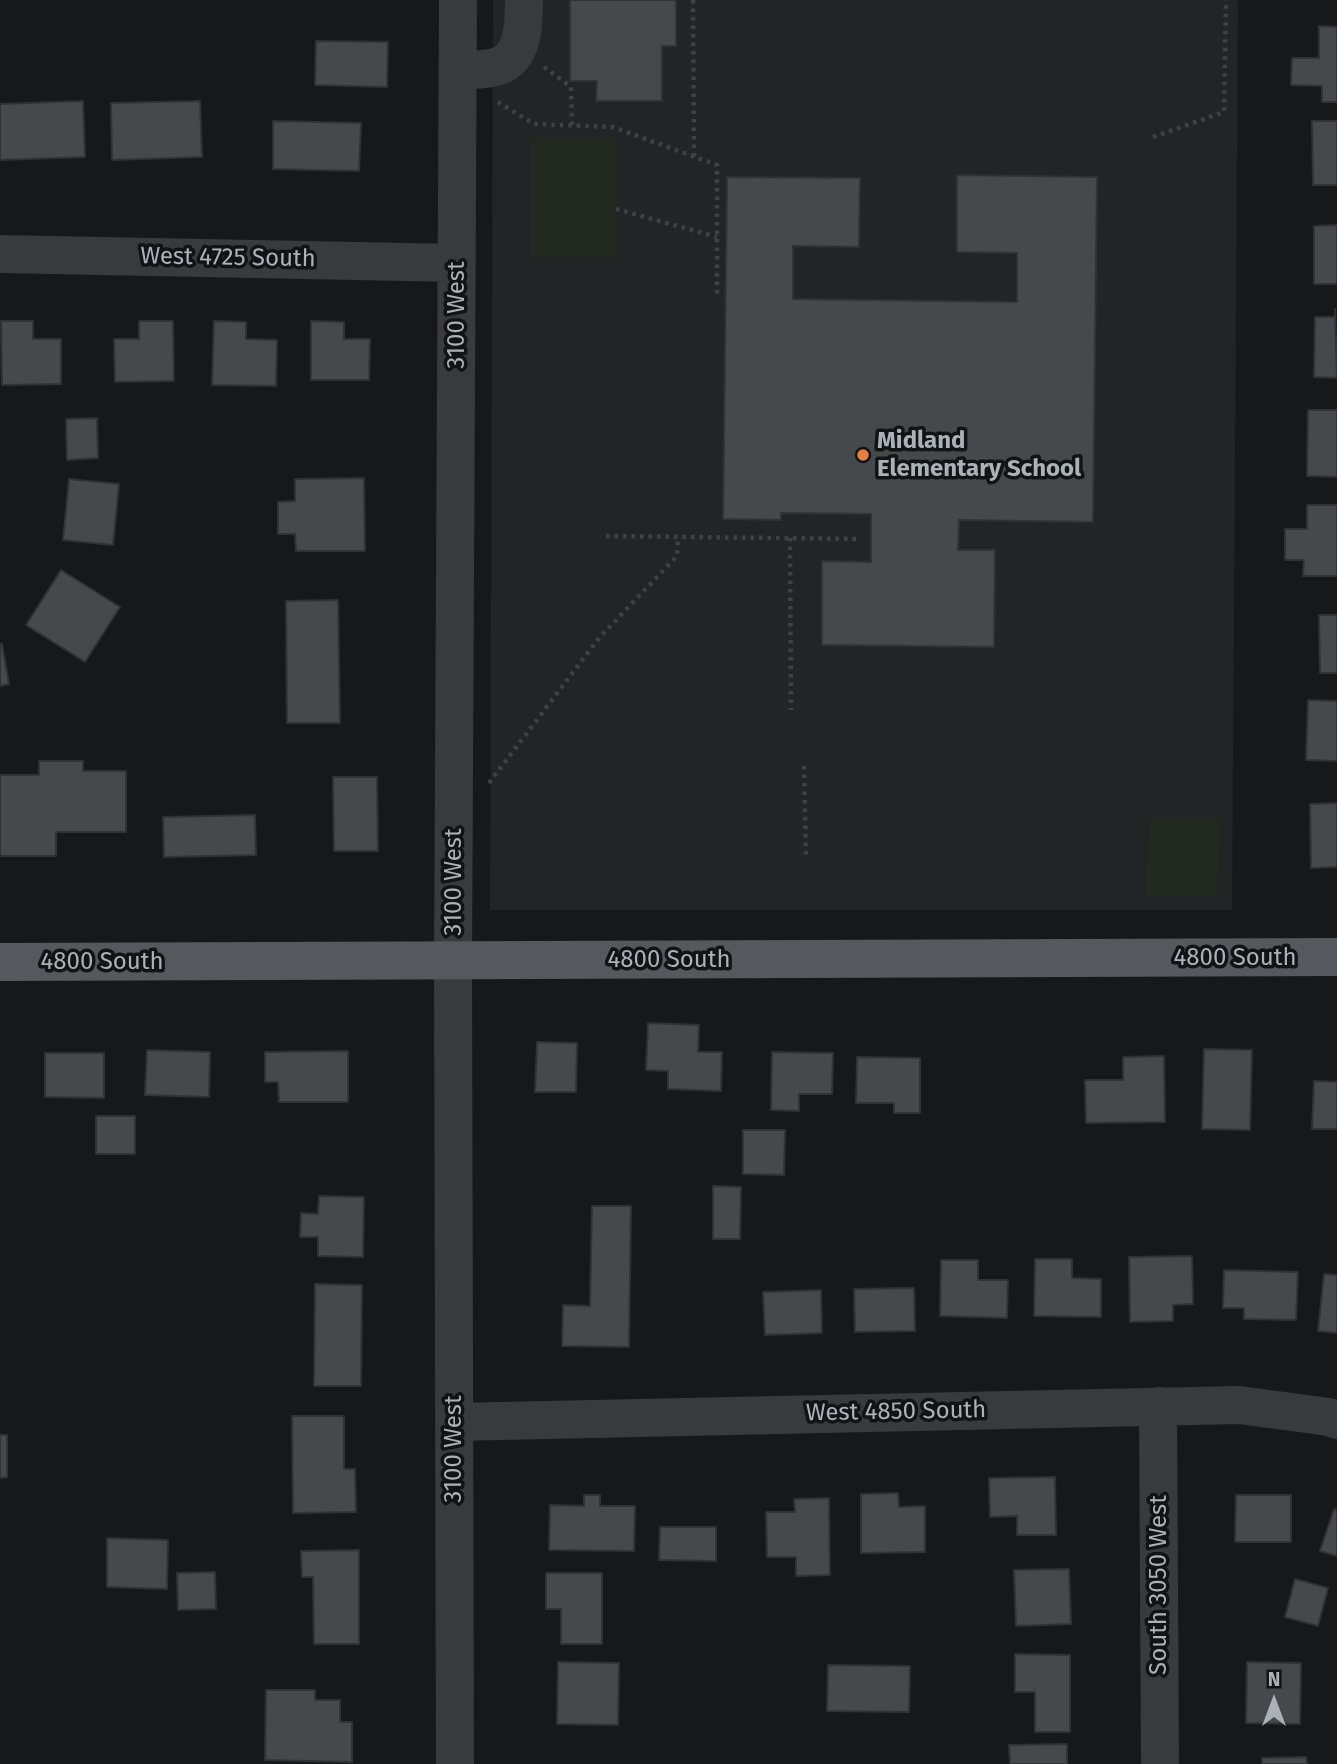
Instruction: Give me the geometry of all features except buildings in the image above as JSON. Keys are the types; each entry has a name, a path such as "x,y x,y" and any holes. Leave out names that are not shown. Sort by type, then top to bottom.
{"main road":[{"name":"4800 South","path":"0,962 1337,957"}],"street":[{"name":"3100 West","path":"455,1764 453,961 458,0"},
{"path":"458,71 492,68 502,64 515,52 523,35 524,0"},
{"name":"West 4725 South","path":"0,254 457,263"},
{"name":"West 4850 South","path":"454,1422 1239,1405 1337,1420"},
{"name":"South 3050 West","path":"1158,1406 1160,1764"}],"path":[{"path":"693,0 694,157"},
{"path":"1153,137 1224,112 1226,0"},
{"path":"535,61 571,87 572,125"},
{"path":"489,96 534,124 613,127 717,165 717,296"},
{"path":"616,209 716,237"},
{"path":"606,536 860,538"},
{"path":"489,784 599,638 677,556 678,537"},
{"path":"790,538 790,710"},
{"path":"804,766 806,858"}],"shaded area":[{"name":"Midland Elementary School","path":"493,0 1238,0 1232,910 490,910"},
{"path":"531,138 616,138 616,257 531,257"},
{"path":"1149,818 1221,818 1218,896 1146,896"}],"place":[{"name":"Midland Elementary School","path":"863,455"}]}
